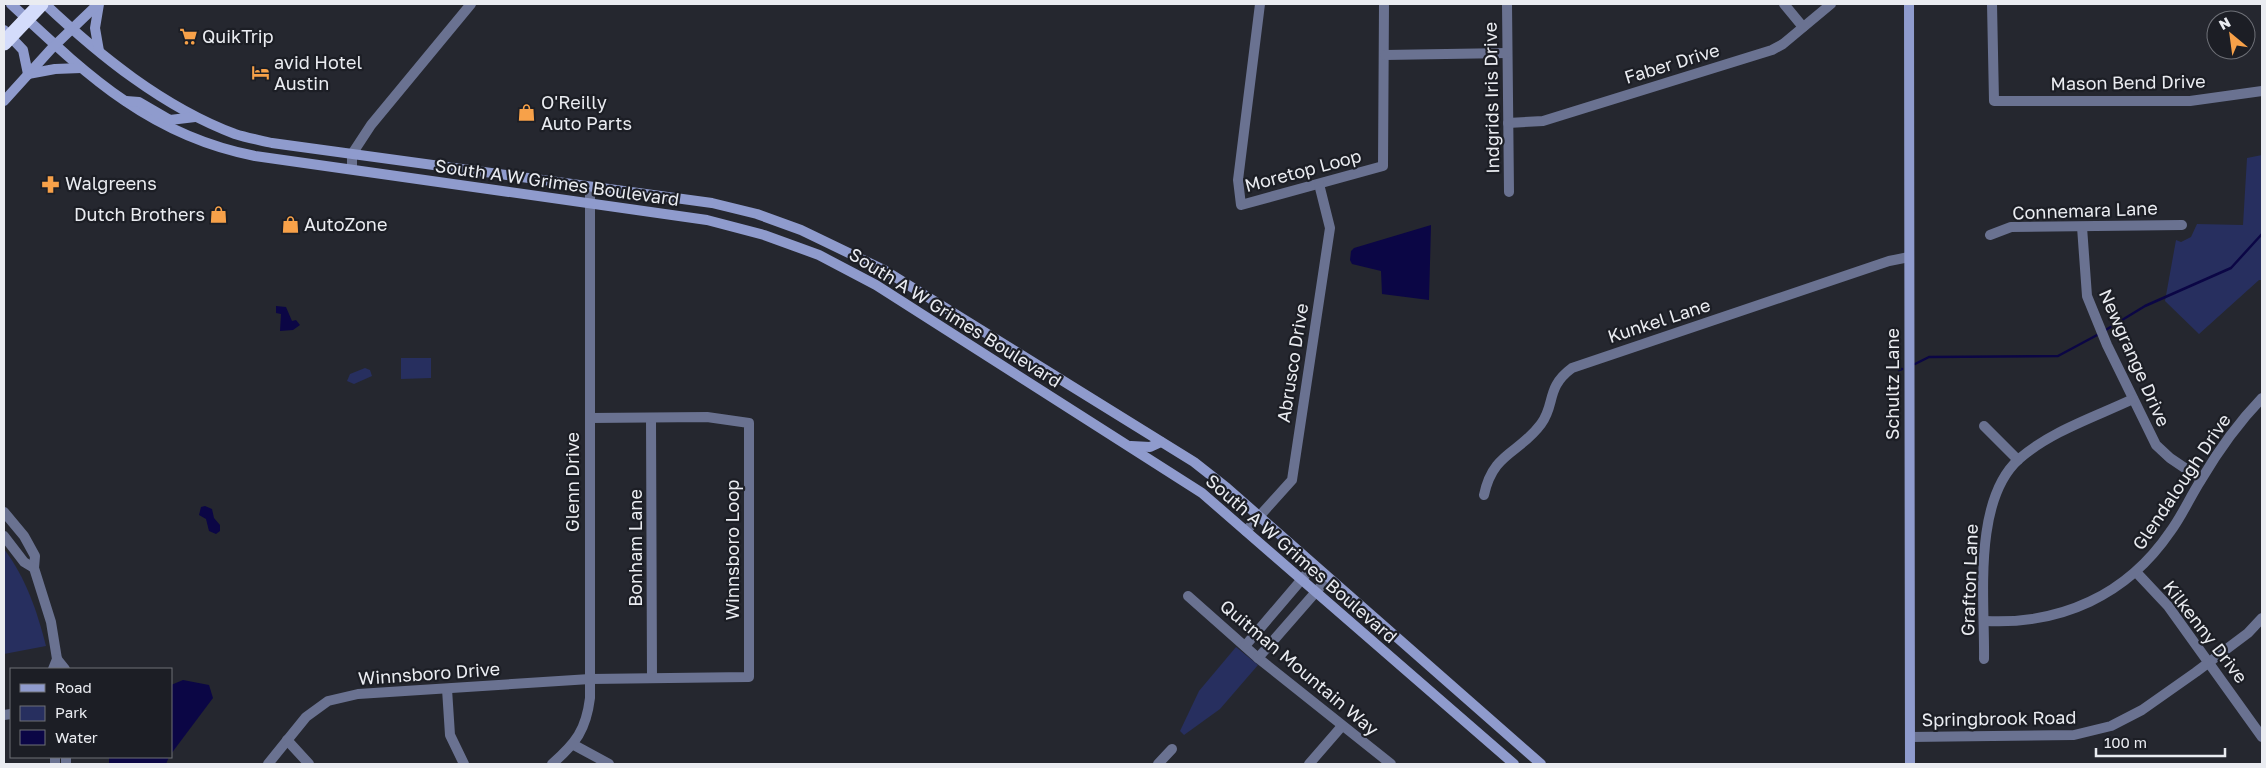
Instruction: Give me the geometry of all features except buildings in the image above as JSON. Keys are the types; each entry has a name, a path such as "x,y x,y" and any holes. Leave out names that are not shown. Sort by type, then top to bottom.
{"highway":[{"path":"4,44 43,4"}],"main road":[{"name":"South A W Grimes Boulevard","path":"11,4 81,68 125,101 163,126 211,146 255,156 707,220 764,236 819,256 876,285 1125,445 1202,492 1514,764"},
{"name":"South A W Grimes Boulevard","path":"43,4 125,71 195,117 238,135 272,143 712,204 757,214 825,241 884,270 1194,462 1259,516 1428,665 1535,763"},
{"path":"4,100 55,45 98,4"},
{"path":"98,4 95,28 99,51"},
{"name":"Schultz Lane","path":"1910,4 1910,764"},
{"path":"4,30 23,50 28,74"},
{"path":"28,74 55,68 81,68"},
{"path":"125,101 139,102 170,120 195,117"},
{"path":"819,256 825,241"},
{"path":"927,318 937,303"},
{"path":"1125,445 1142,448 1161,442"},
{"path":"1416,678 1428,665"}],"street":[{"path":"352,169 352,154 371,125 471,4"},
{"name":"Moretop Loop","path":"1260,4 1238,180 1241,206 1383,166 1384,4"},
{"name":"Indgrids Iris Drive","path":"1507,4 1509,192"},
{"path":"1784,4 1803,27"},
{"name":"Faber Drive","path":"1508,123 1543,121 1772,50 1783,44 1831,4"},
{"name":"Mason Bend Drive","path":"1992,4 1994,101 2190,101 2262,90"},
{"path":"1385,55 1507,53"},
{"name":"Abrusco Drive","path":"1246,531 1292,480 1330,228 1319,184"},
{"name":"Glenn Drive","path":"552,764 574,745 585,723 588,711 590,679 590,187"},
{"name":"Connemara Lane","path":"1990,235 2011,228 2182,225"},
{"name":"Newgrange Drive","path":"2082,227 2084,281 2094,316 2132,399 2156,445 2170,458 2201,479"},
{"name":"Kunkel Lane","path":"1484,495 1488,480 1498,463 1529,438 1542,423 1552,391 1560,376 1572,368 1889,262 1909,257"},
{"name":"Glendalough Drive","path":"1985,621 2018,621 2058,614 2097,598 2137,573 2171,530 2232,432 2262,398"},
{"name":"Grafton Lane","path":"1984,659 1986,526 1999,488 2018,460 2055,435 2132,399"},
{"name":"Winnsboro Loop","path":"590,418 707,417 749,423 749,677 590,679"},
{"name":"Bonham Lane","path":"652,418 652,678"},
{"path":"1984,426 2018,460"},
{"path":"4,512 24,536 35,556 34,568 51,622 57,659 64,668"},
{"path":"4,536 24,562 34,568"},
{"path":"1245,646 1314,565"},
{"name":"Kilkenny Drive","path":"2137,573 2168,606 2262,737"},
{"path":"1258,658 1328,578"},
{"name":"Quitman Mountain Way","path":"1188,596 1258,658 1391,764"},
{"name":"Springbrook Road","path":"1910,737 2074,735 2095,731 2119,722 2142,710 2248,633 2262,618"},
{"path":"53,668 57,659"},
{"name":"Winnsboro Drive","path":"268,764 306,717 328,701 358,694 590,679"},
{"path":"447,689 450,735 464,764"},
{"path":"1309,764 1342,726"},
{"path":"287,740 309,764"},
{"path":"574,745 609,764"},
{"path":"1158,764 1172,749"}],"green space":[{"path":"2262,155 2262,280 2259,280 2199,334 2165,301 2176,240 2181,242 2191,237 2197,224 2243,225 2247,158"},
{"path":"401,358 431,358 431,378 401,379"},
{"path":"365,368 370,370 372,376 354,384 347,381 350,374"},
{"path":"4,549 25,583 39,620 46,646 4,654"},
{"path":"1236,647 1258,665 1220,709 1184,735 1180,731 1199,691"}],"water":[{"path":"1431,225 1429,300 1382,294 1381,271 1352,264 1350,260 1351,251 1354,248"},
{"path":"276,306 286,307 292,321 296,320 300,325 293,330 280,331 281,314 276,313"},
{"path":"205,506 212,509 214,518 220,525 220,531 216,534 209,531 206,519 199,515 201,507"},
{"path":"183,680 209,685 213,698 172,753 172,685"},
{"path":"109,758 169,758 166,764 109,764"}],"waterway":[{"path":"2104,331 2145,306 2231,268 2262,234"},
{"path":"1915,364 1929,357 2058,356 2099,334"}],"place":[{"name":"QuikTrip","path":"188,37"},
{"name":"avid Hotel Austin","path":"260,73"},
{"name":"O'Reilly Auto Parts","path":"527,113"},
{"name":"Walgreens","path":"51,184"},
{"name":"Dutch Brothers","path":"219,215"},
{"name":"AutoZone","path":"290,225"}]}
